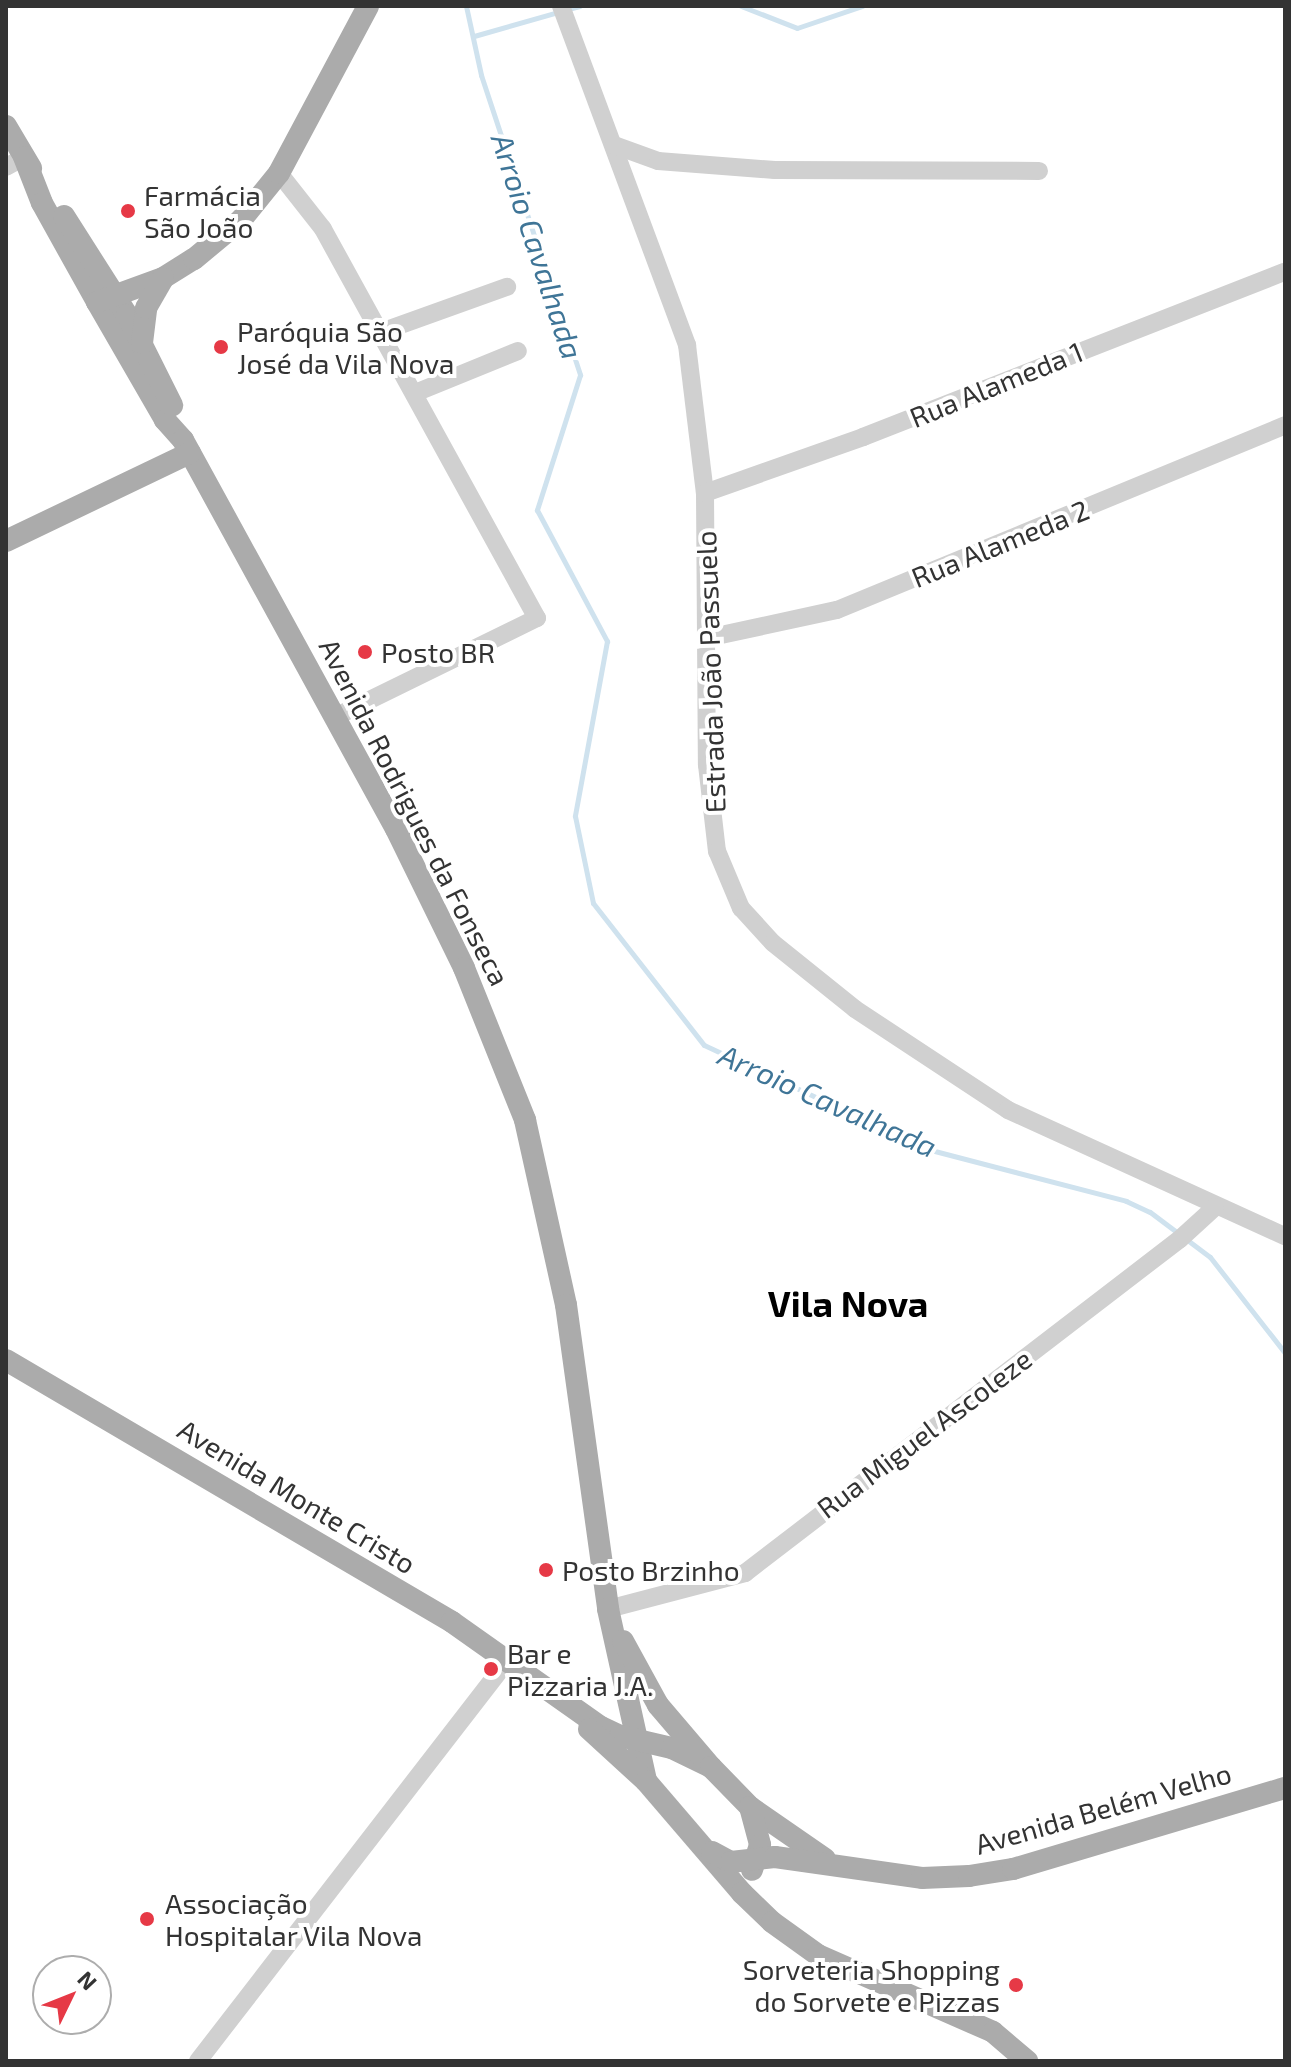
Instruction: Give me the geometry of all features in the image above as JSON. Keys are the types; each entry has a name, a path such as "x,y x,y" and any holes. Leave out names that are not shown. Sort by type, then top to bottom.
{"main road":[{"path":"106,298 163,278 194,259 232,227 279,173 368,6"},
{"path":"6,126 15,162 106,298 165,420 186,446"},
{"path":"119,321 163,278"},
{"path":"142,347 142,322 146,308 163,278"},
{"path":"119,321 142,347 177,414 186,446"},
{"path":"6,541 186,446"},
{"name":"Avenida Rodrigues da Fonseca","path":"186,446 337,716 464,968 525,1120 566,1305 608,1609 646,1781"},
{"name":"Avenida Monte Cristo","path":"6,1360 452,1622 549,1694 646,1781 752,1903 818,1955 993,2032 1027,2061"},
{"name":"Avenida Rodrigues da Fonseca","path":"608,1609 658,1705 750,1807"},
{"name":"Avenida Monte Cristo","path":"549,1694 601,1727 636,1740 672,1748 711,1767"},
{"name":"Avenida Belém Velho","path":"706,1847 719,1858 731,1862 784,1857 922,1878 1013,1869 1285,1788"},
{"path":"750,1807 758,1828 757,1858 749,1884 752,1903"},
{"name":"Avenida Belém Velho","path":"750,1807 812,1852 840,1867"}],"street":[{"name":"Estrada João Passuelo","path":"561,6 687,345 705,493 707,765 717,851 741,908 773,943 855,1009 1008,1110 1215,1207 1285,1236"},
{"path":"614,145 658,161 775,170 1039,171"},
{"path":"279,173 317,220 537,618 337,716"},
{"name":"Rua Alameda 1","path":"705,493 863,437 1285,272"},
{"path":"381,332 507,287"},
{"path":"415,393 518,351"},
{"name":"Rua Alameda 2","path":"707,638 837,610 1285,425"},
{"name":"Rua Miguel Ascoleze","path":"608,1609 745,1573 1180,1239 1215,1207"},
{"path":"198,2061 507,1661"}],"waterway":[{"name":"Arroio Cavalhada","path":"466,6 481,75 580,375 537,510 607,641 575,816 593,903 704,1045 927,1149 1126,1201 1150,1212 1178,1233"},
{"path":"568,9 580,6"},
{"path":"741,6 797,28 862,6"},
{"path":"474,36 558,12"},
{"name":"Arroio Cavalhada","path":"1186,1239 1210,1257 1285,1353"}],"place":[{"name":"Farmácia São João","path":"128,211"},
{"name":"Paróquia São José da Vila Nova","path":"221,347"},
{"name":"Posto BR","path":"365,652"},
{"name":"Posto Brzinho","path":"546,1570"},
{"name":"Bar e Pizzaria J.A.","path":"491,1669"},
{"name":"Associação Hospitalar Vila Nova","path":"147,1919"},
{"name":"Sorveteria Shopping do Sorvete e Pizzas","path":"1016,1985"}],"district":[{"name":"Vila Nova","path":"848,1303"}]}
